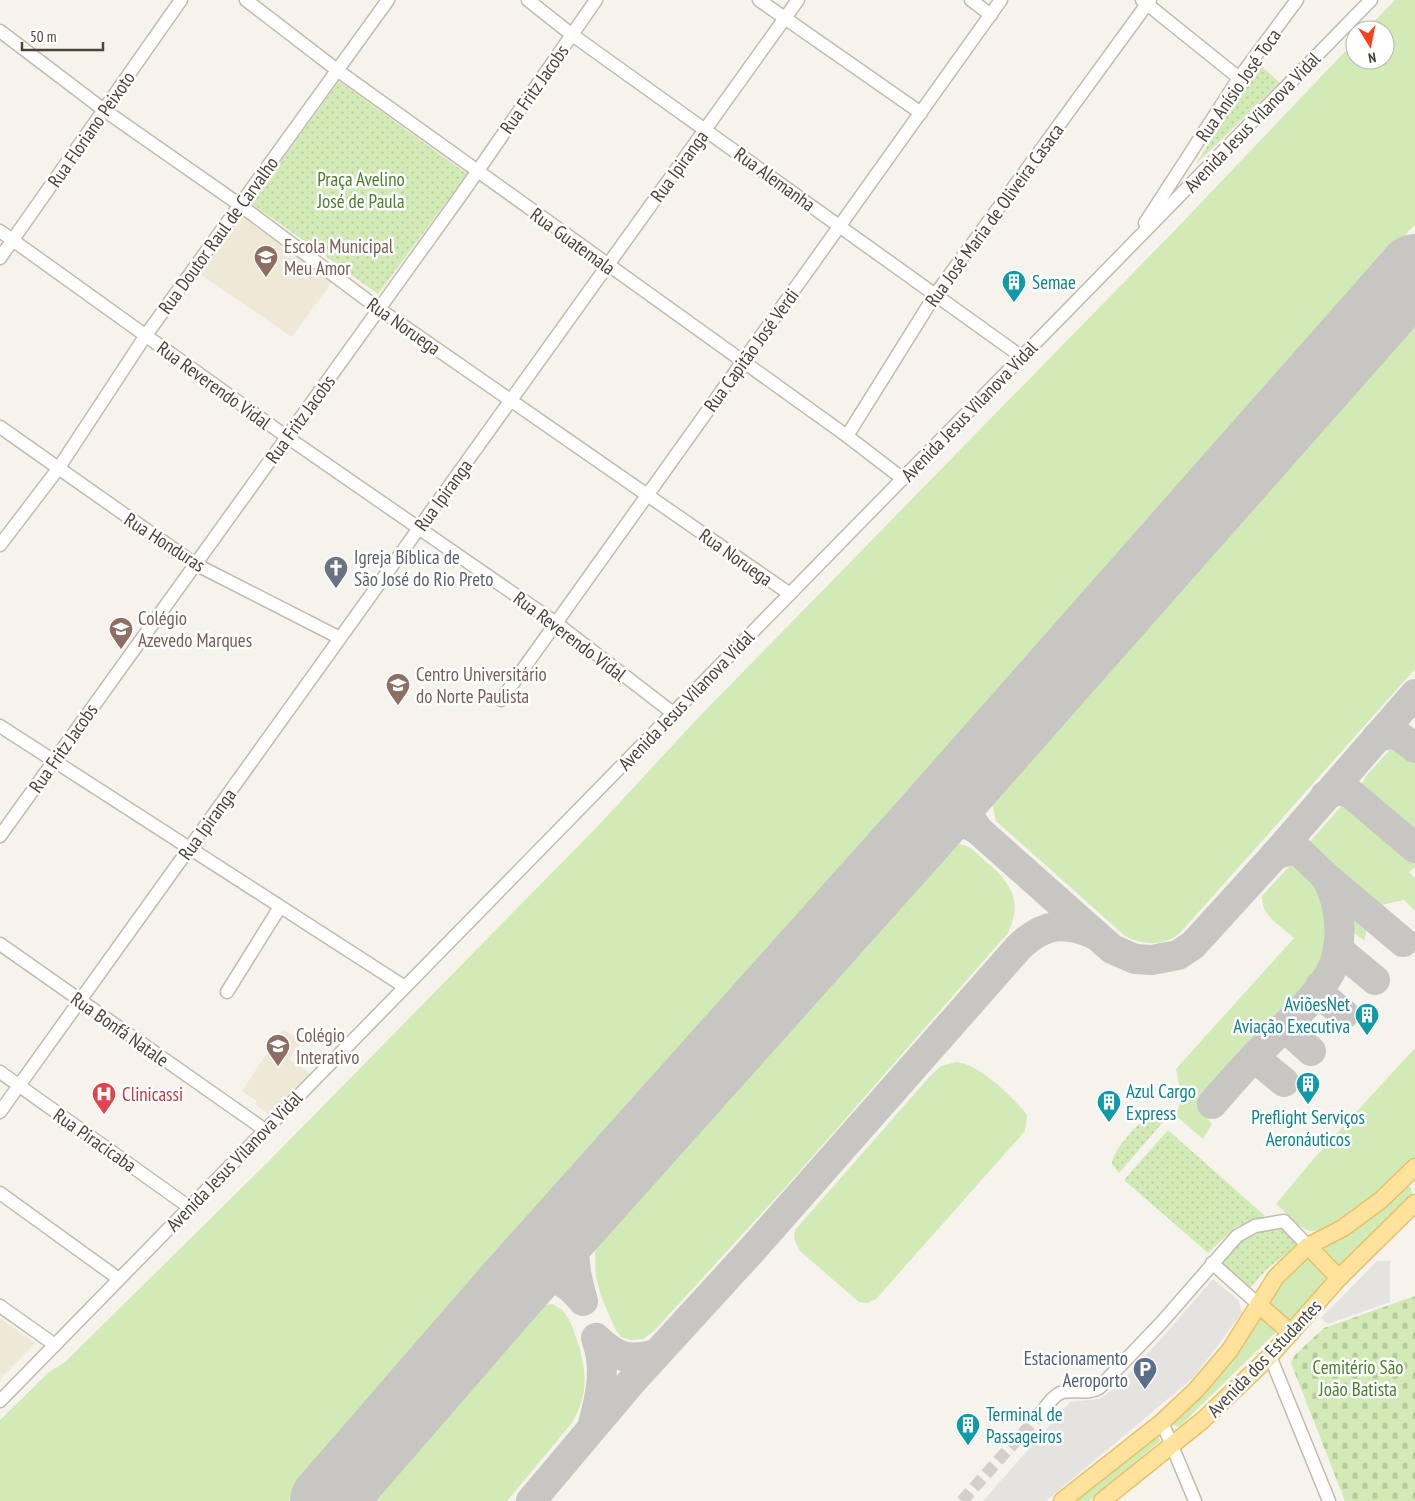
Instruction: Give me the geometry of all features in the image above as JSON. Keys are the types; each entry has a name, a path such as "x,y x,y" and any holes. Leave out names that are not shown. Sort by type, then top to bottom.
{"main road":[{"name":"Avenida dos Estudantes","path":"1063,1501 1162,1422 1196,1390 1230,1350 1276,1277 1308,1246 1343,1228 1381,1200 1414,1171"},
{"name":"Avenida dos Estudantes","path":"1102,1501 1203,1420 1270,1356 1339,1278 1415,1203"},
{"path":"1308,1246 1339,1278"},
{"path":"1258,1304 1291,1333"}],"street":[{"name":"Rua Floriano Peixoto","path":"0,258 181,0"},
{"name":"Rua Guatemala","path":"246,0 337,70 903,478"},
{"name":"Rua Doutor Raul de Carvalho","path":"0,545 58,469 146,335 388,0"},
{"name":"Rua Alemanha","path":"528,0 571,34 1022,357"},
{"name":"Rua Fritz Jacobs","path":"0,836 379,309 596,0"},
{"path":"759,0 921,113"},
{"name":"Rua Ipiranga","path":"0,1112 798,0"},
{"path":"971,0 991,15"},
{"name":"Rua Capitão José Verdi","path":"501,700 1001,0"},
{"name":"Rua Anísio José Toca","path":"1131,246 1239,78 1297,0"},
{"name":"Avenida Jesus Vilanova Vidal","path":"0,1401 1371,0"},
{"path":"1146,1 1239,78"},
{"name":"Rua José Maria de Oliveira Casaca","path":"847,436 936,294 1146,1"},
{"name":"Rua Noruega","path":"0,31 104,110 240,205 379,309 790,594"},
{"path":"1183,165 1198,178"},
{"name":"Rua Reverendo Vidal","path":"0,231 287,437 556,623 673,713"},
{"name":"Rua Honduras","path":"0,427 195,564 340,638"},
{"path":"0,726 405,987"},
{"path":"226,992 280,907"},
{"name":"Rua Bonfá Natale","path":"0,944 265,1130"},
{"name":"Rua Piracicaba","path":"0,1072 189,1207"},
{"path":"0,1193 119,1279"},
{"path":"1040,1414 1056,1396 1064,1392 1092,1392 1099,1388 1162,1322 1237,1236 1266,1223 1284,1222 1308,1246"},
{"path":"1212,1263 1258,1304"},
{"path":"0,1306 55,1345"},
{"path":"1270,1356 1329,1501"},
{"path":"1162,1422 1195,1501"}],"shaded area":[{"name":"Escola Municipal Meu Amor","path":"243,214 332,282 292,337 200,274"},
{"name":"Colégio Interativo","path":"283,1029 302,1041 289,1059 311,1074 273,1114 268,1114 255,1104 257,1101 242,1091"},
{"path":"1377,1261 1390,1261 1390,1302 1328,1324 1321,1318"},
{"name":"Estacionamento Aeroporto","path":"1213,1279 1238,1300 1242,1313 1194,1377 1046,1501 983,1501 1070,1402 1099,1399 1114,1389"},
{"path":"0,1318 35,1343 0,1379"}],"green space":[{"path":"1395,0 1415,0 1415,224 696,1042 522,1231 288,1501 0,1501 0,1420 49,1372 64,1363 266,1164 597,827 697,719 1175,230 1345,52 1345,70 1395,70 1395,20 1376,20"},
{"path":"1260,65 1280,83 1195,165"},
{"name":"Praça Avelino José de Paula","path":"339,81 467,174 378,294 251,203"},
{"path":"1415,308 1415,669 1180,933 1167,941 1153,943 1146,943 1125,936 996,821 992,804 996,786"},
{"path":"1403,743 1415,754 1415,840 1375,807 1359,789 1366,776 1395,744"},
{"path":"1350,801 1415,856 1415,867 1409,872 1415,879 1415,911 1404,900 1372,907 1309,852 1307,845 1345,802"},
{"path":"955,844 967,846 974,851 1001,875 1007,883 1014,900 1015,910 1008,933 784,1189 654,1331 643,1339 631,1340 621,1337 615,1329 601,1296 596,1277 595,1253 606,1223 726,1095 940,849"},
{"path":"1297,861 1308,868 1317,878 1328,902 1332,929 1326,964 1317,979 1200,1110 1212,1124 1203,1139 1175,1115 1182,1100 1176,1069 1294,938 1268,915 1262,896 1292,863"},
{"path":"1347,903 1357,908 1361,913 1366,930 1364,940 1344,926 1343,910"},
{"path":"1415,1048 1415,1157 1363,1205 1346,1217 1331,1226 1316,1231 1301,1227 1276,1204 1316,1156"},
{"path":"956,1062 975,1068 995,1082 1014,1100 1027,1115 1025,1131 876,1299 867,1303 859,1302 799,1250 794,1238 795,1230 932,1074 941,1066"},
{"path":"1151,1117 1163,1122 1119,1173 1112,1164 1116,1152 1133,1130"},
{"path":"1168,1130 1265,1216 1236,1227 1208,1253 1124,1180"},
{"path":"1405,1185 1411,1188 1412,1195 1338,1266 1323,1254 1323,1247"},
{"path":"1280,1227 1298,1245 1268,1268 1250,1288 1219,1262 1246,1238"},
{"path":"1310,1255 1332,1278 1290,1325 1267,1304 1280,1282"},
{"name":"Cemitério São João Batista","path":"1415,1296 1415,1501 1345,1501 1291,1363 1295,1355 1324,1328"},
{"path":"552,1304 566,1314 569,1319 580,1351 584,1373 581,1404 571,1424 507,1501 365,1501 534,1307"},
{"path":"1265,1317 1277,1331 1179,1427 1172,1425 1171,1420 1259,1318"},
{"path":"1158,1435 1160,1441 1089,1501 1075,1501"}],"taxiway":[{"path":"978,830 1112,949 1135,959 1152,960 1178,955 1193,945 1275,855 1415,694"},
{"path":"1377,737 1395,733 1415,748"},
{"path":"919,833 934,825 948,821 963,823 978,830 969,814 965,800 967,786 975,770"},
{"path":"1325,796 1337,790 1350,793 1415,848"},
{"path":"1275,855 1290,850 1300,852 1326,877 1403,942"},
{"path":"1212,1104 1255,1056 1307,1004 1330,973 1338,950 1339,925 1335,900 1326,877"},
{"path":"531,1501 632,1381 751,1251 1019,947 1037,933 1055,927 1064,926 1096,935"},
{"path":"1338,946 1340,951 1375,980"},
{"path":"1320,986 1321,995 1344,1014"},
{"path":"1287,1024 1290,1032 1311,1051"},
{"path":"1259,1052 1261,1063 1284,1082"},
{"path":"510,1290 540,1277 549,1278 566,1284 583,1301 575,1269 575,1243 583,1219 599,1190"},
{"path":"593,1424 602,1381 601,1360 596,1338 610,1350 623,1356 638,1358 656,1354"}],"runway":[{"path":"327,1501 510,1290 919,833 1415,271"}],"tunnel":[{"path":"962,1501 1040,1414"}],"place":[{"name":"Escola Municipal Meu Amor","path":"266,278"},
{"name":"Semae","path":"1014,303"},
{"name":"Igreja Bíblica de São José do Rio Preto","path":"336,589"},
{"name":"Colégio Azevedo Marques","path":"121,650"},
{"name":"Centro Universitário do Norte Paulista","path":"398,706"},
{"name":"AviõesNet Aviação Executiva","path":"1367,1036"},
{"name":"Colégio Interativo","path":"278,1067"},
{"name":"Preflight Serviços Aeronáuticos","path":"1308,1105"},
{"name":"Clinicassi","path":"104,1115"},
{"name":"Azul Cargo Express","path":"1109,1123"},
{"name":"Estacionamento Aeroporto","path":"1145,1390"},
{"name":"Terminal de Passageiros","path":"968,1446"}]}
